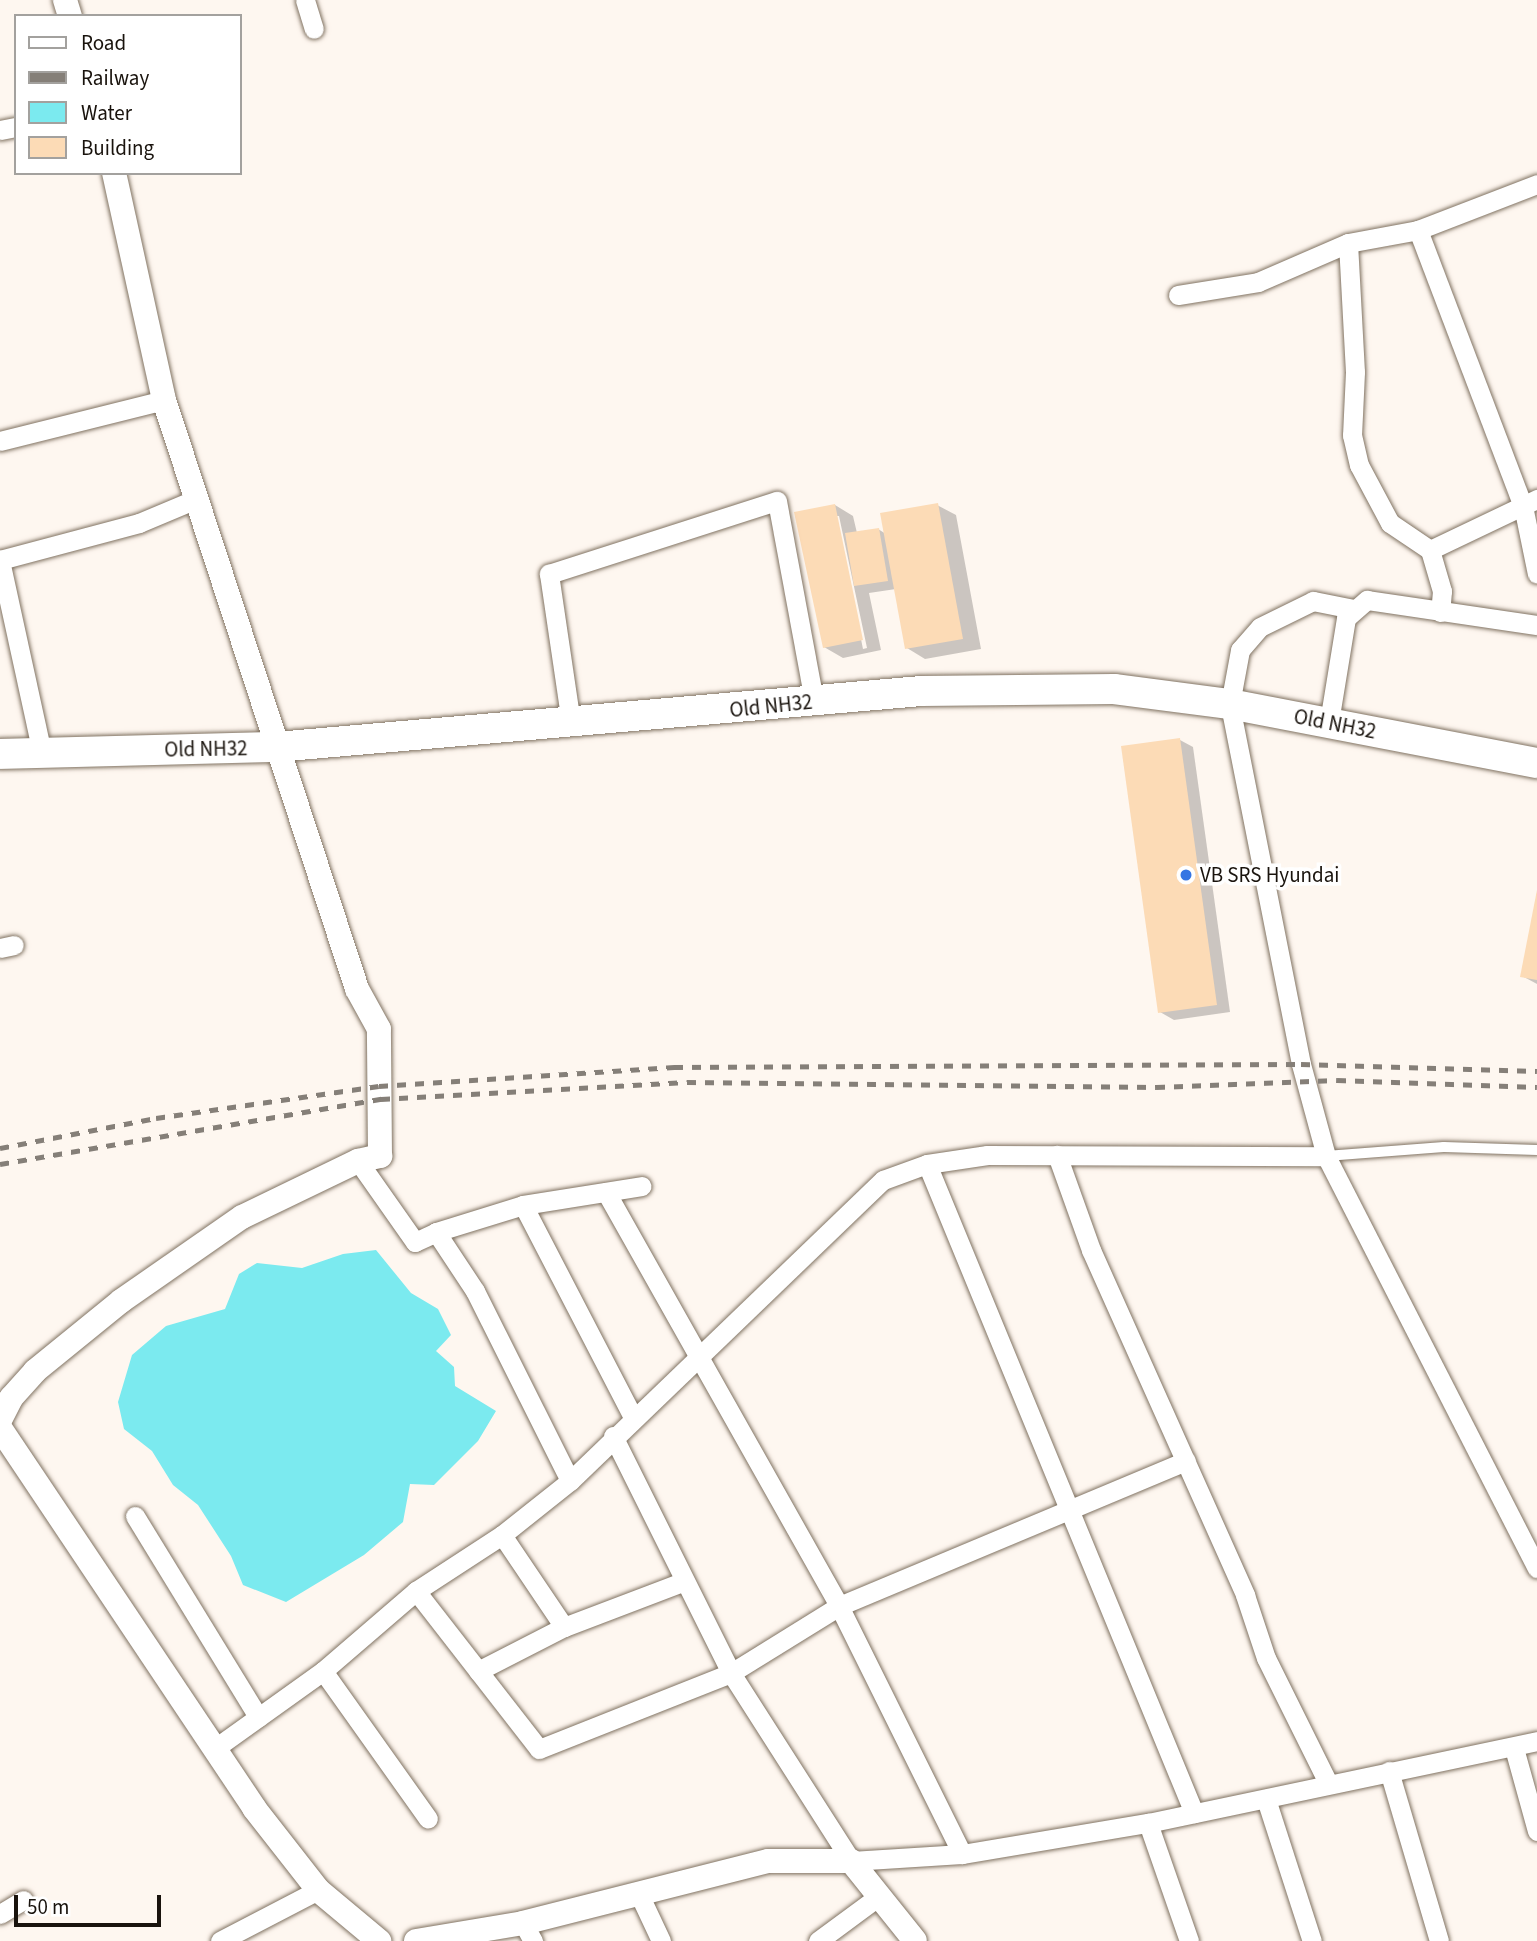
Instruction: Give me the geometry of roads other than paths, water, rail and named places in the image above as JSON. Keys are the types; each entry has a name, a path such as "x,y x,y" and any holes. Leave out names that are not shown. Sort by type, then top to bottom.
{"main road":[{"name":"Old NH32","path":"0,754 276,747 921,691 1114,689 1230,704 1537,763"}],"street":[{"path":"305,0 314,29"},
{"path":"0,1420 11,1398 35,1371 121,1301 242,1217 358,1161 380,1156 379,1029 357,989 164,400 114,175"},
{"path":"1178,295 1258,282 1348,243 1418,230 1537,184"},
{"path":"1418,230 1530,502 1537,574"},
{"path":"1348,243 1355,372 1352,435 1359,465 1390,523 1430,550 1442,592 1440,612"},
{"path":"0,441 164,400"},
{"path":"42,753 0,560 139,523 196,499"},
{"path":"572,723 549,574 778,501 814,701"},
{"path":"1430,550 1530,502"},
{"path":"1329,723 1346,618 1353,609 1367,600 1537,625"},
{"path":"1353,609 1313,601 1260,627 1240,650 1230,704 1301,1064 1326,1156 1537,1568"},
{"path":"214,1749 323,1671 416,1591 502,1535 570,1480 883,1180 927,1164 987,1155 1326,1156"},
{"path":"1057,1155 1091,1250 1245,1595 1266,1658 1328,1783"},
{"path":"358,1161 415,1242 436,1231 523,1205 641,1186"},
{"path":"927,1164 1194,1813"},
{"path":"606,1192 839,1606 962,1854"},
{"path":"523,1205 633,1417"},
{"path":"436,1231 475,1292 570,1480"},
{"path":"0,1428 214,1749 318,1890 379,1941"},
{"path":"613,1436 730,1673 851,1861 915,1941"},
{"path":"416,1591 539,1749 730,1673 839,1606 1186,1461"},
{"path":"135,1516 258,1717"},
{"path":"502,1535 565,1627"},
{"path":"478,1671 565,1627 685,1581"},
{"path":"323,1671 428,1819"},
{"path":"416,1941 528,1932 639,1894 768,1861 851,1861 962,1854 1149,1823 1266,1800 1328,1783 1514,1748 1537,1741"},
{"path":"1514,1748 1537,1831"},
{"path":"1389,1771 1439,1941"},
{"path":"1266,1800 1312,1941"},
{"path":"1149,1823 1189,1941"},
{"path":"222,1940 318,1890"},
{"path":"639,1894 661,1941"},
{"path":"818,1941 879,1896"},
{"path":"0,1914 23,1900"}],"lane":[{"path":"1326,1156 1444,1147 1537,1150"}],"water":[{"path":"376,1250 411,1293 438,1309 451,1335 436,1351 454,1367 455,1386 496,1411 478,1441 434,1485 410,1484 403,1522 364,1555 286,1602 243,1585 231,1556 198,1505 173,1485 152,1451 124,1429 118,1402 132,1355 166,1326 225,1309 239,1274 257,1263 302,1268 343,1254"}],"railway":[{"path":"0,1148 156,1118 379,1086 674,1067 1301,1064 1537,1071"},
{"path":"0,1164 381,1099 687,1082 1156,1087 1337,1080 1537,1087"}],"place":[{"name":"VB SRS Hyundai","path":"1186,875"}]}
